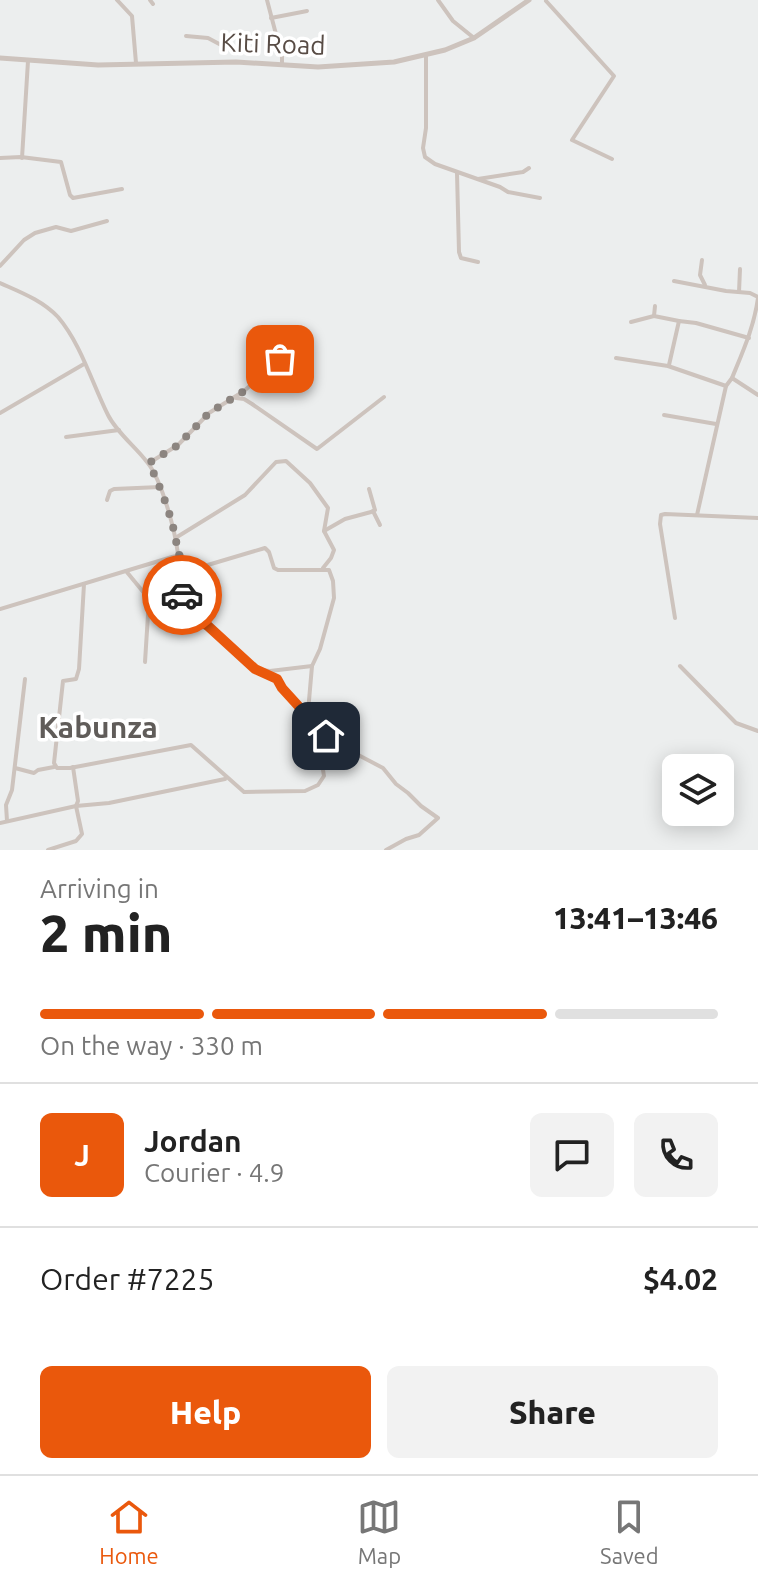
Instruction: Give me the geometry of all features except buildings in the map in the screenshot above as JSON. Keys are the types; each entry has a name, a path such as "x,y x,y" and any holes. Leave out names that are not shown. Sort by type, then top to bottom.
{"street":[{"path":"117,0 132,16 136,65"},
{"path":"267,0 282,64"},
{"path":"438,0 453,21 474,38"},
{"name":"Kiti Road","path":"0,58 98,65 236,62 318,67 394,62 445,50 474,38 529,0"},
{"path":"546,1 614,76 572,140 612,159"},
{"path":"271,18 307,11"},
{"path":"186,36 208,38 231,47"},
{"path":"426,55 425,157 435,164 508,192 540,198"},
{"path":"22,158 28,61"},
{"path":"0,158 61,162 73,198 122,189"},
{"path":"476,179 523,172 529,168"},
{"path":"457,173 459,252 461,258 478,262"},
{"path":"0,266 24,240 35,233 56,227 71,231 107,221"},
{"path":"702,260 701,279 707,286"},
{"path":"739,292 740,269"},
{"path":"674,281 750,293 758,298 749,338 726,386 697,515"},
{"path":"0,283 50,309 66,328 108,415 149,463 160,487 176,538 178,555"},
{"path":"654,316 655,306"},
{"path":"631,322 654,316 696,323 749,338"},
{"path":"668,366 679,321"},
{"path":"616,358 668,366 726,386"},
{"path":"149,463 178,445 209,413 235,397 280,359 286,359 303,374"},
{"path":"0,413 84,364"},
{"path":"732,378 758,395"},
{"path":"235,397 252,404 317,449 384,397"},
{"path":"664,415 716,424"},
{"path":"66,437 119,430"},
{"path":"176,538 245,495 276,462 286,461 326,503 328,514 324,531 334,550 323,568"},
{"path":"107,500 114,489 160,487"},
{"path":"369,489 375,504 373,511 380,525"},
{"path":"324,531 345,519 373,511"},
{"path":"675,618 659,519 661,515 758,518"},
{"path":"15,768 34,773 191,745 244,792 305,791 321,781 325,774 315,727 308,712 312,666 334,598 331,572 323,568 278,570 274,568 265,548 201,567 184,567"},
{"path":"0,609 182,555 183,609 208,626 255,669 277,679 302,710 308,712"},
{"path":"126,571 149,599 145,662"},
{"path":"55,767 63,681 76,679 79,669 84,584"},
{"path":"255,669 270,671 312,666"},
{"path":"680,666 736,723 758,731"},
{"path":"7,821 6,805 11,796 25,679"},
{"path":"315,727 345,748 383,768 396,784 438,818 419,835 386,850"},
{"path":"48,850 76,841 82,834 73,767"},
{"path":"0,823 227,778"}],"way so far":[{"path":"182,595 183,558 178,555 176,538 160,487 149,463 178,445 209,413 244,391 280,359"}],"district":[{"name":"Kabunza","path":"98,728"}],"route":[{"path":"182,595 181,606 184,610 208,626 255,669 277,679 302,710 308,712 315,727 326,736"}]}
